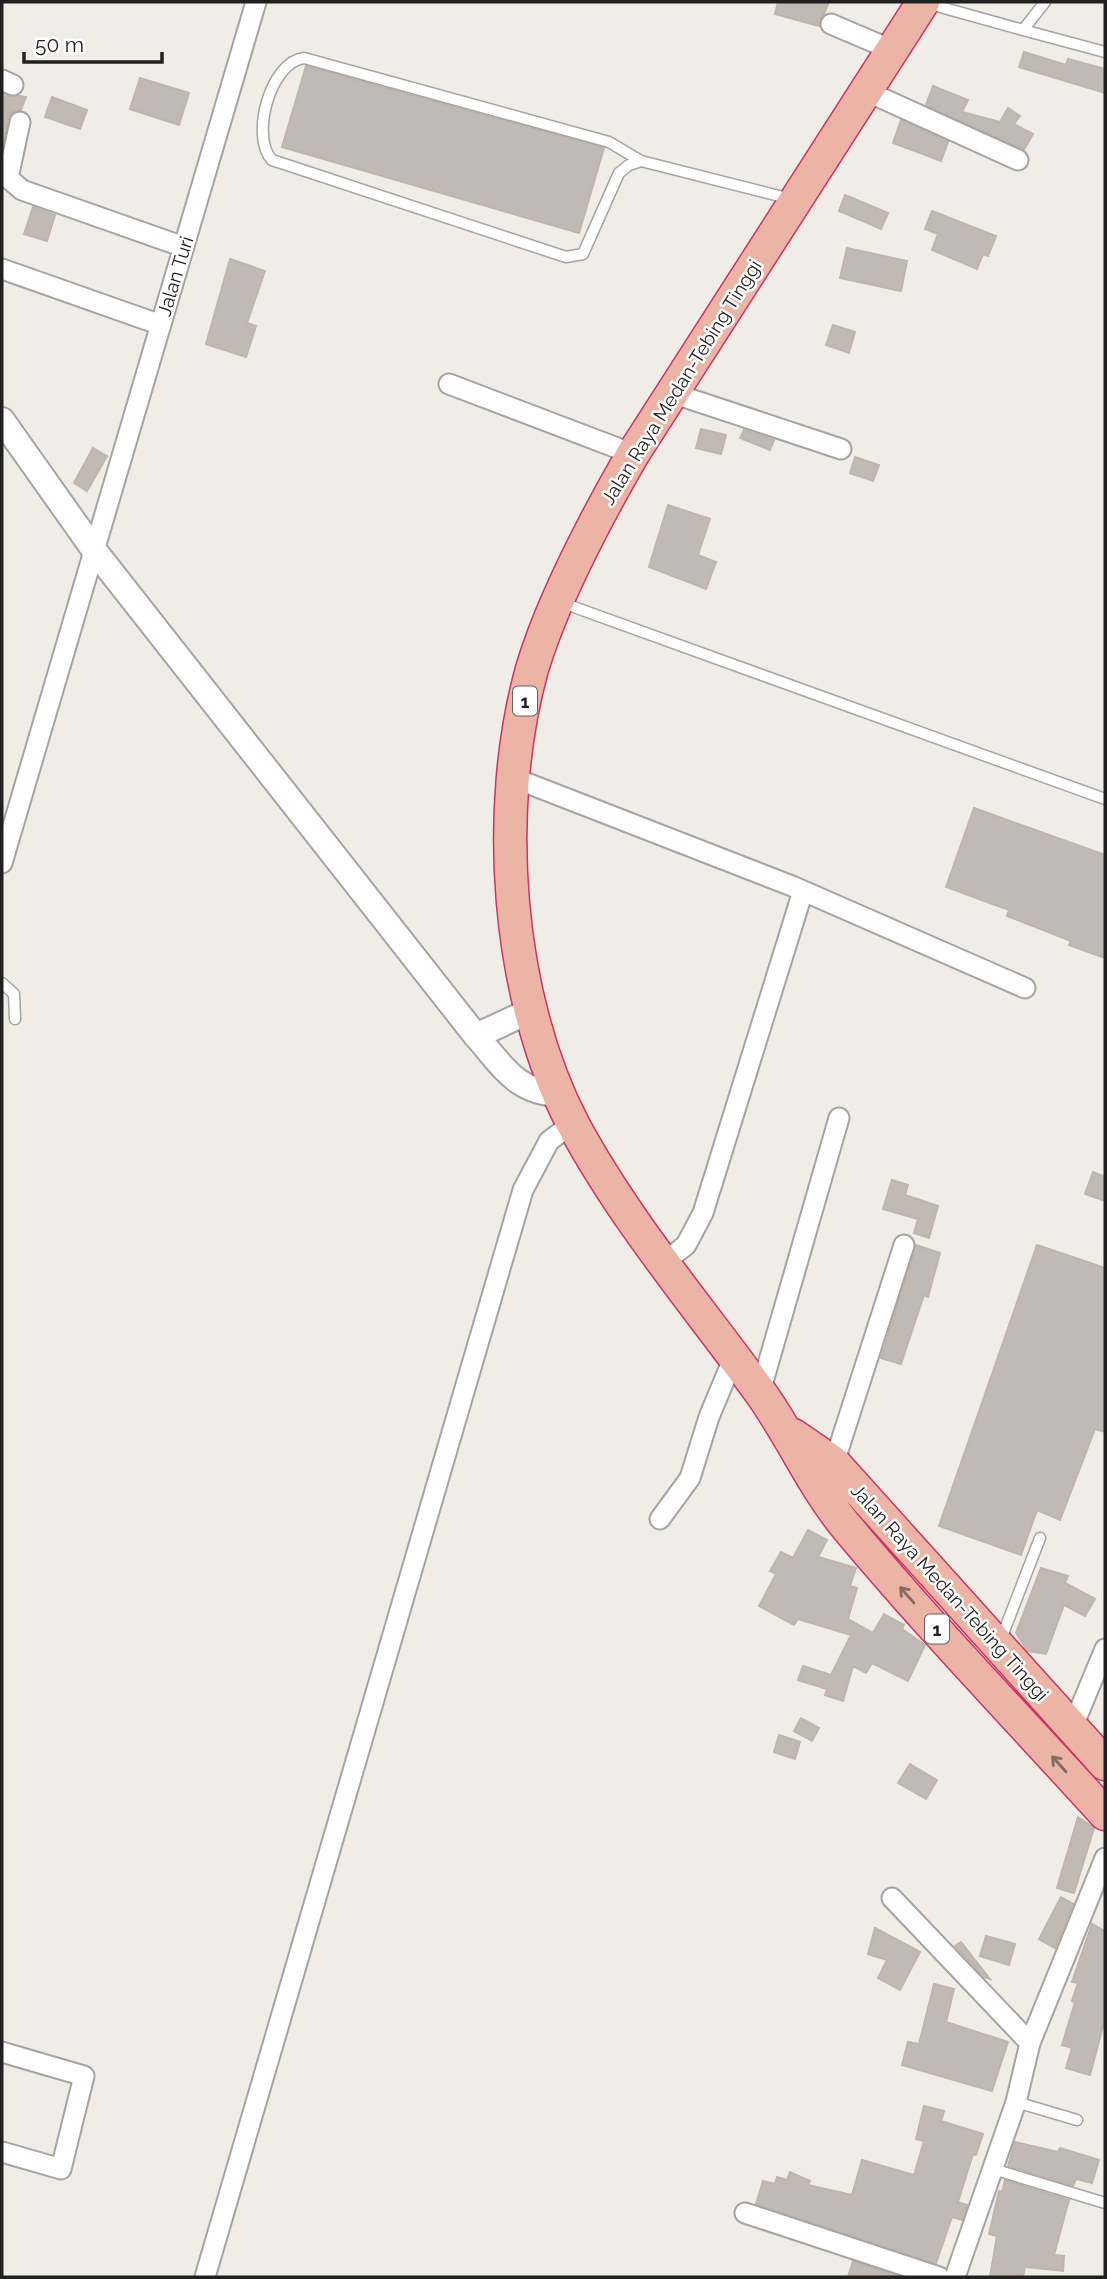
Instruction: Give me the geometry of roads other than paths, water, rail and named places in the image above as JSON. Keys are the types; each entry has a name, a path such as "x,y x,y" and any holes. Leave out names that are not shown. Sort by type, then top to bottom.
{"highway":[{"name":"Jalan Raya Medan-Tebing Tinggi","path":"922,2 633,454 595,522 559,602 532,670 514,778 510,864 514,918 532,1010 560,1094 573,1123 634,1226 760,1392 845,1526 1105,1814"},
{"name":"Jalan Raya Medan-Tebing Tinggi","path":"786,1430 834,1463 1105,1764"}],"street":[{"name":"Jalan Turi","path":"2,863 256,2"},
{"path":"831,24 892,50"},
{"path":"866,91 1018,160"},
{"path":"20,122 5,177 22,190 184,247"},
{"path":"2,269 161,325"},
{"path":"449,384 633,454"},
{"path":"672,393 841,449"},
{"path":"2,420 94,550 476,1036 518,1083 538,1093 560,1094"},
{"path":"514,778 803,891 1025,988"},
{"path":"662,1264 686,1245 703,1213 803,891"},
{"path":"476,1036 532,1010"},
{"path":"760,1392 839,1118"},
{"path":"205,2277 523,1190 549,1141 573,1123"},
{"path":"834,1463 904,1245"},
{"path":"660,1519 690,1478 709,1418 734,1357"},
{"path":"1073,1727 1105,1649"},
{"path":"955,2277 1016,2102 1030,2043 1105,1858"},
{"path":"892,1898 1030,2043"},
{"path":"2,2052 85,2076 61,2169 2,2152"},
{"path":"745,2213 939,2277"}],"lane":[{"path":"922,2 1105,52"},
{"path":"1023,30 1045,2"},
{"path":"641,161 629,165 619,173 583,254 566,257 272,160 263,151 261,135 277,76 286,64 304,58 609,142 641,161 795,200"},
{"path":"559,602 1105,799"},
{"path":"2,983 14,994 15,1019"},
{"path":"998,1646 1040,1538"},
{"path":"1016,2102 1077,2120"},
{"path":"993,2169 1105,2203"}]}
